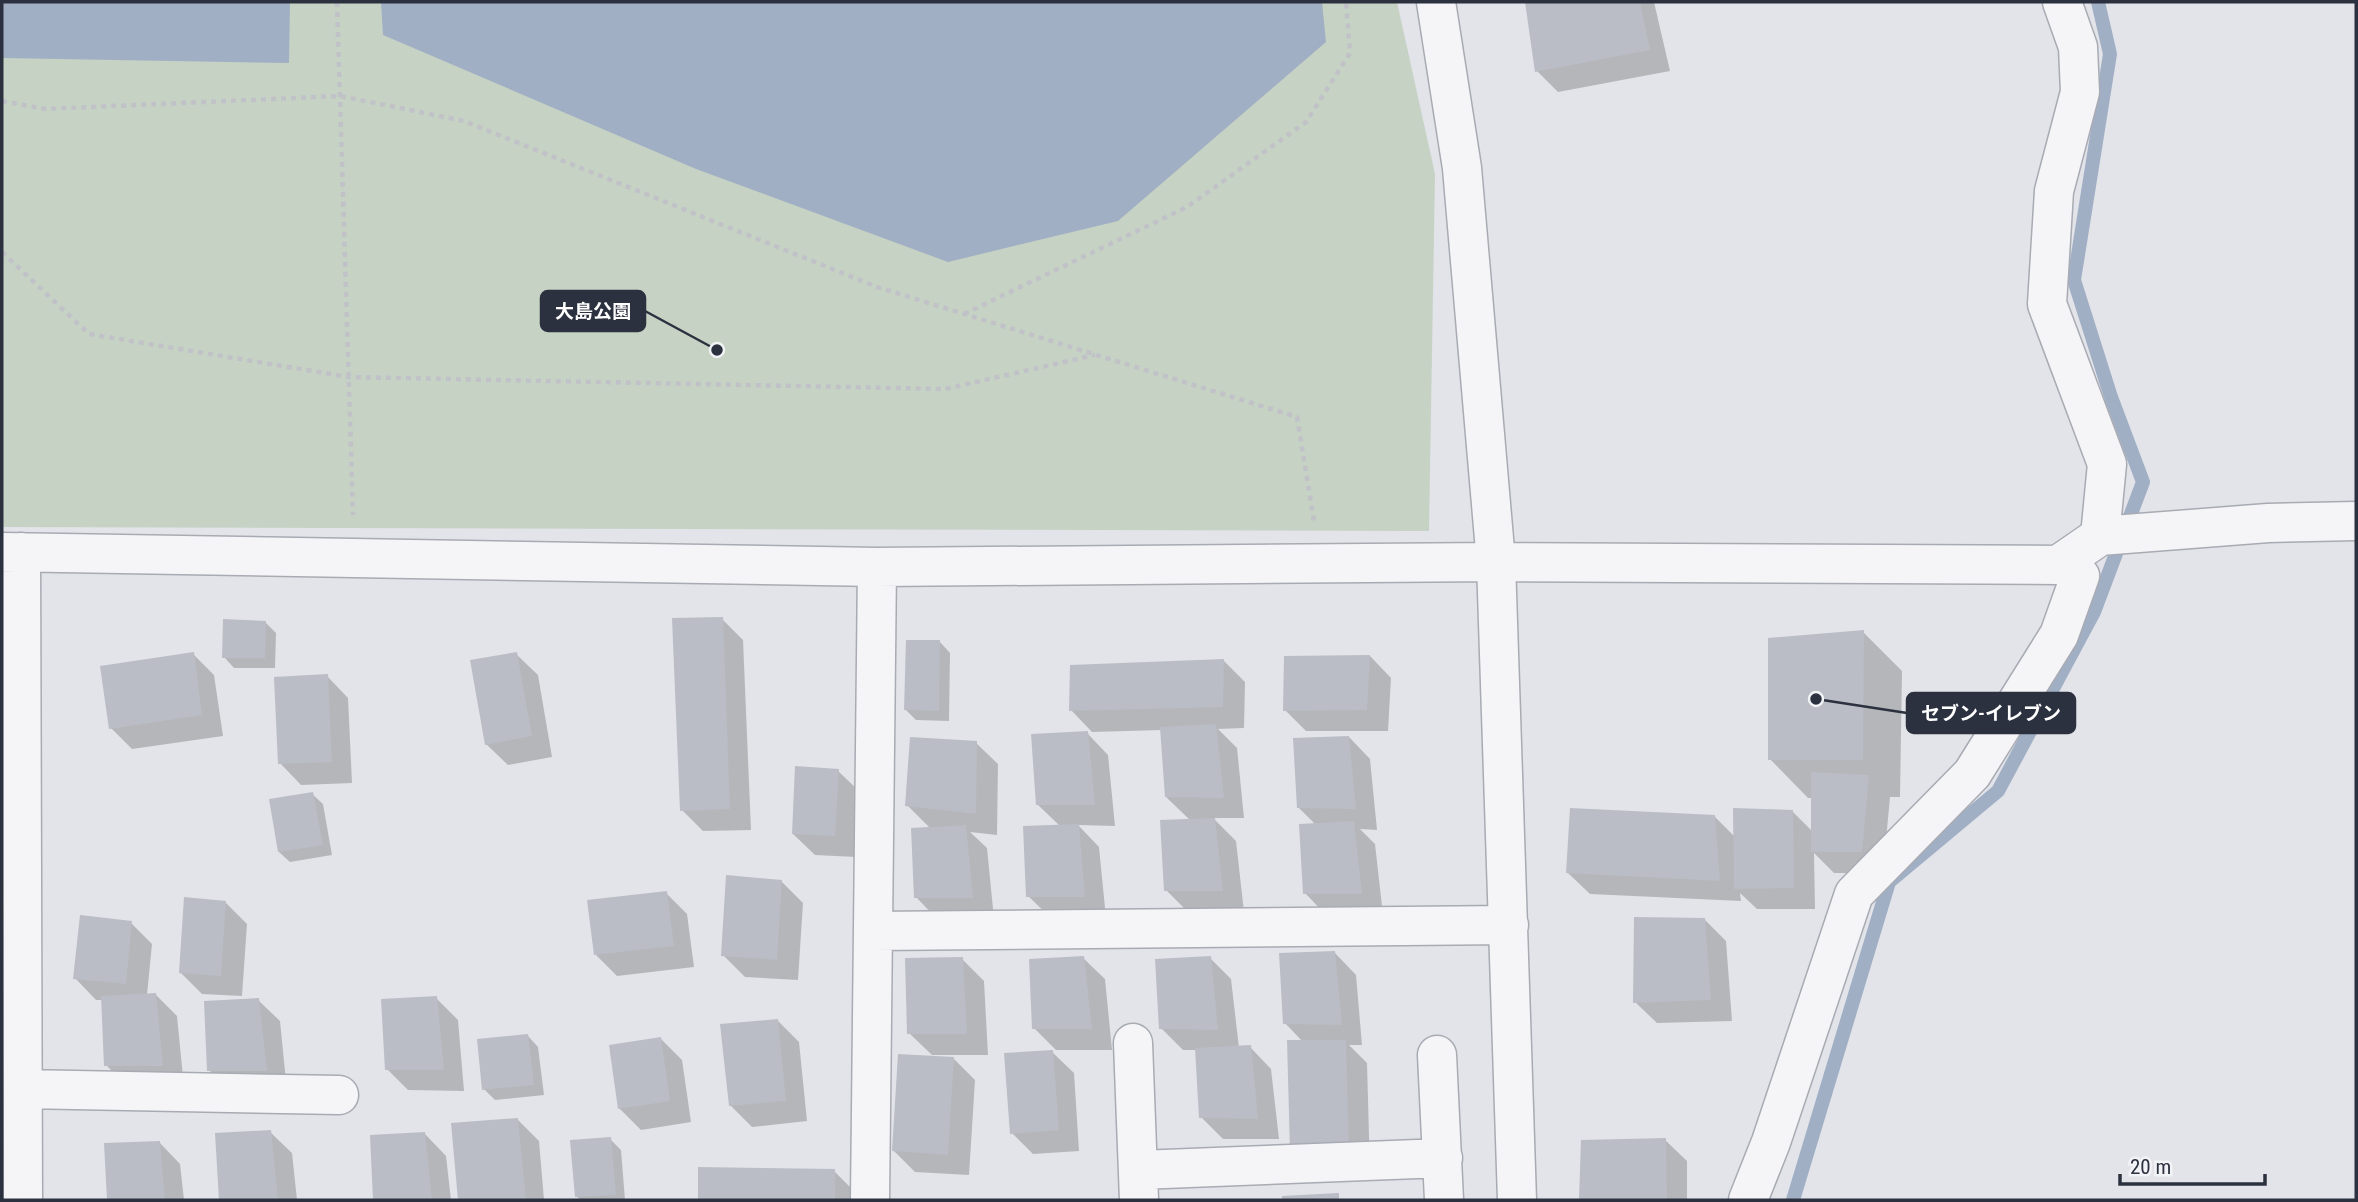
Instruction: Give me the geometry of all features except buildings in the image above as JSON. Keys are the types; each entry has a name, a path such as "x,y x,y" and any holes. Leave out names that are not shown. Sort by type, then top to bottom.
{"street":[{"path":"1437,2 1462,167 1496,562 1517,1200"},
{"path":"2062,2 2078,47 2080,92 2054,191 2047,304 2107,464 2102,536"},
{"path":"23,1200 11,552 877,567 1496,562 2057,565 2102,536 2268,523 2356,521"},
{"path":"1748,1200 1771,1142 1854,894 1972,774 2059,635 2080,576 2066,560"},
{"path":"870,1200 877,567"},
{"path":"873,932 1508,925"},
{"path":"1133,1043 1139,1185 1443,1158"},
{"path":"1437,1055 1444,1200"},
{"path":"23,1089 340,1095"}],"path":[{"path":"337,2 355,558"},
{"path":"963,314 1187,207 1306,122 1350,53 1346,2"},
{"path":"2,101 45,109 341,96 464,121 877,287 1297,417 1321,563"},
{"path":"2,252 89,334 349,377 945,390 1096,355"}],"green space":[{"path":"2,2 1397,2 1435,174 1429,531 2,527"}],"water":[{"path":"2,2 290,2 289,63 2,58"},
{"path":"381,2 1322,2 1326,42 1118,221 948,262 696,169 383,35"}],"waterway":[{"path":"1793,1200 1889,882 1998,791 2094,612 2143,482 2111,397 2074,280 2110,54 2098,2"}],"place":[{"name":"大島公園","path":"717,350"},
{"name":"セブン-イレブン","path":"1816,699"}]}
